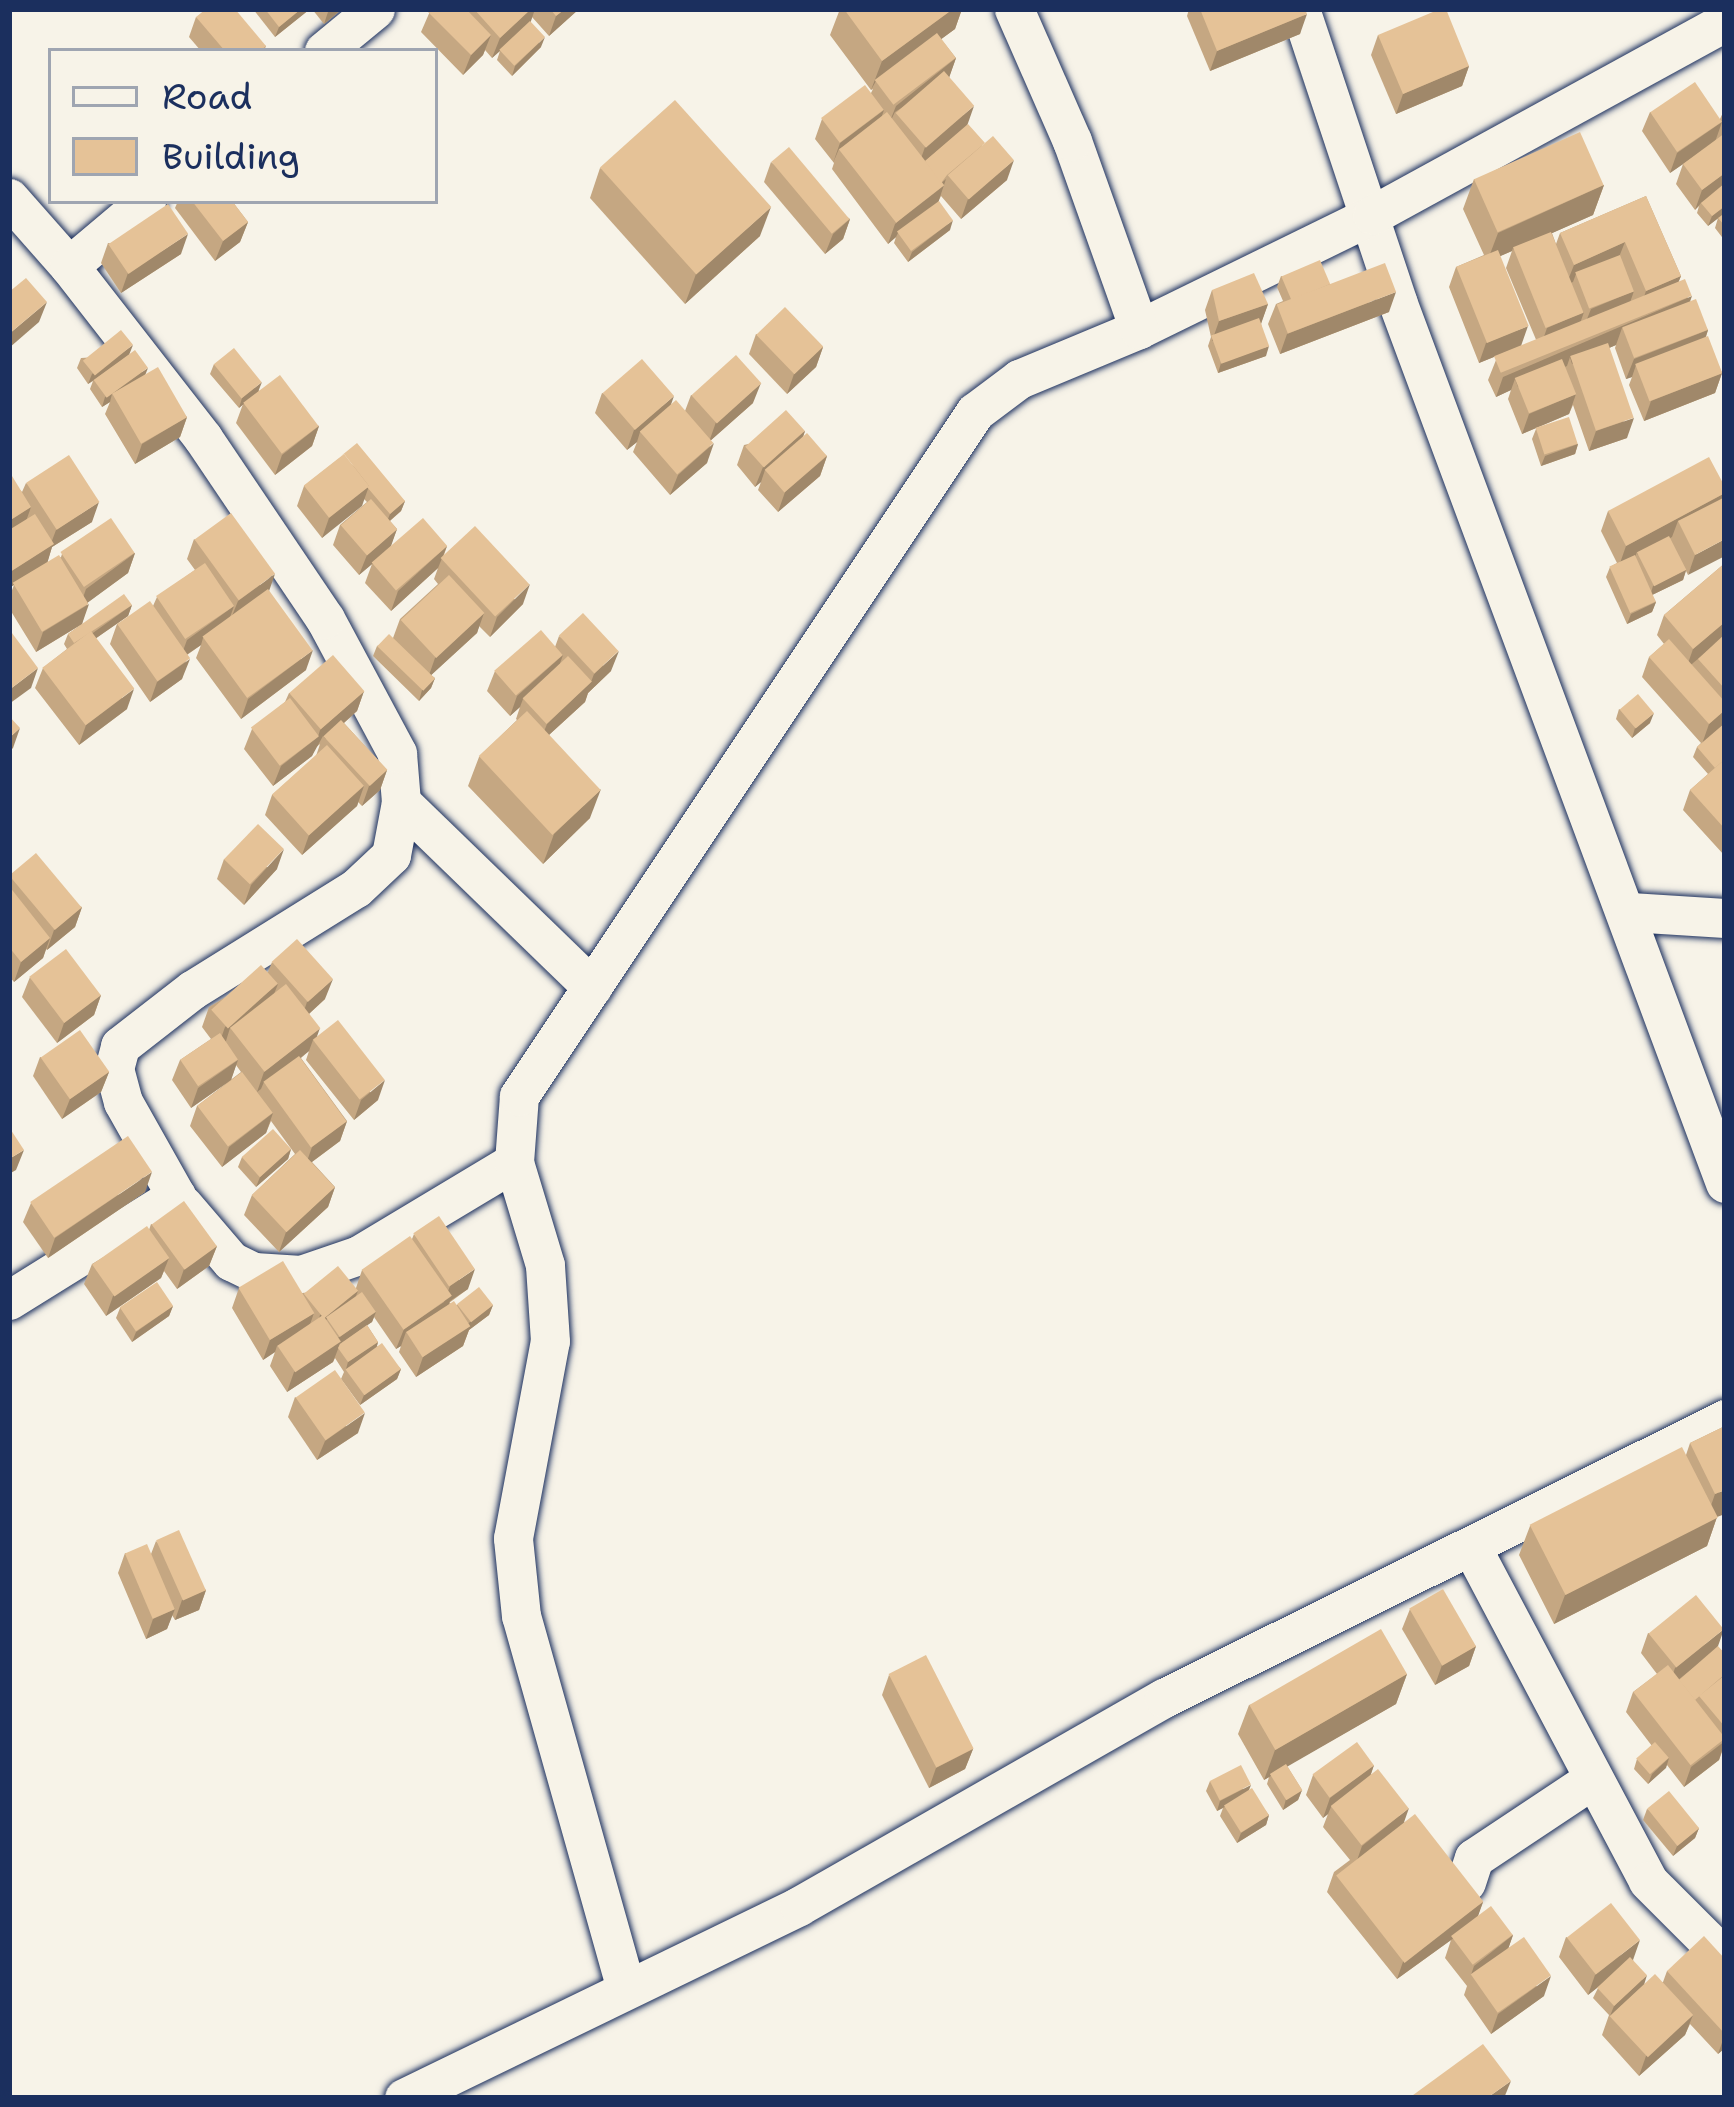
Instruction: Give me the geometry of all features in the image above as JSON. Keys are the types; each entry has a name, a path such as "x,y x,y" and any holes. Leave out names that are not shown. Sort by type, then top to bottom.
{"street":[{"path":"329,48 375,9"},
{"path":"1014,9 1072,141 1139,329"},
{"path":"1300,9 1372,214 1397,301 1630,912 1725,1183"},
{"path":"626,1989 521,1616 513,1538 550,1341 544,1265 514,1162 519,1096 976,412 1019,379 1139,329 1372,214 1725,22"},
{"path":"9,199 69,266 203,438 325,619 397,753 401,802 391,855 356,888 192,990 120,1046 114,1070 123,1102 176,1196 231,1261 254,1272 301,1275 359,1255 514,1162"},
{"path":"69,266 142,204"},
{"path":"401,802 592,987"},
{"path":"1630,912 1725,918"},
{"path":"9,1300 176,1196"},
{"path":"404,2098 800,1906 1164,1698 1473,1550 1725,1419"},
{"path":"1473,1550 1590,1781 1648,1881 1725,1958"},
{"path":"1466,1882 1474,1858 1590,1781"}],"building":[{"path":"206,9 235,9 266,46 222,48 196,17"},
{"path":"265,9 301,9 279,27"},
{"path":"466,9 491,35 471,55 428,12"},
{"path":"474,9 531,9 500,38"},
{"path":"844,9 953,9 882,61"},
{"path":"1200,9 1305,9 1307,14 1217,51"},
{"path":"1446,9 1469,66 1403,94 1378,35"},
{"path":"530,21 545,37 514,66 499,50"},
{"path":"937,33 956,58 893,105 875,80"},
{"path":"944,71 974,106 926,148 896,113"},
{"path":"1695,82 1722,122 1677,152 1650,112"},
{"path":"865,85 884,110 840,143 821,118"},
{"path":"675,100 771,207 696,275 600,168"},
{"path":"887,112 944,185 896,223 839,150"},
{"path":"968,124 985,143 941,183 925,161"},
{"path":"1580,132 1604,185 1498,232 1474,179"},
{"path":"1725,133 1725,173 1702,190 1683,164"},
{"path":"993,136 1014,160 969,200 948,175"},
{"path":"789,147 849,219 832,234 771,162"},
{"path":"1725,183 1725,206 1712,216 1701,203"},
{"path":"1646,196 1681,276 1646,291 1625,242 1574,265 1560,233"},
{"path":"939,201 953,220 911,251 897,232"},
{"path":"168,204 188,234 128,274 108,244"},
{"path":"194,204 234,204 248,222 223,241"},
{"path":"1551,232 1584,313 1546,328 1513,247"},
{"path":"1498,250 1529,326 1487,343 1456,267"},
{"path":"1620,255 1634,291 1589,309 1575,272"},
{"path":"1320,260 1330,284 1291,300 1281,276"},
{"path":"1385,263 1396,292 1288,334 1277,305"},
{"path":"1254,273 1268,304 1219,321 1212,290"},
{"path":"26,278 47,302 9,334 9,292"},
{"path":"1685,279 1692,296 1501,373 1494,356"},
{"path":"1696,299 1708,330 1634,358 1622,327"},
{"path":"785,307 823,347 794,374 756,335"},
{"path":"1259,318 1269,346 1221,364 1211,335"},
{"path":"121,330 133,345 95,376 83,361"},
{"path":"1708,336 1722,373 1650,401 1635,364"},
{"path":"1608,343 1634,418 1596,431 1570,356"},
{"path":"234,348 262,382 241,399 214,364"},
{"path":"135,350 148,368 107,398 94,380"},
{"path":"736,355 761,383 717,423 691,395"},
{"path":"642,359 674,396 635,430 603,393"},
{"path":"1562,359 1576,394 1529,413 1515,378"},
{"path":"158,367 187,417 141,444 112,394"},
{"path":"280,375 319,426 282,454 243,403"},
{"path":"676,400 713,443 677,475 640,431"},
{"path":"786,410 805,431 764,468 745,447"},
{"path":"1569,417 1578,444 1544,454 1536,428"},
{"path":"807,433 827,456 784,492 765,470"},
{"path":"357,443 405,501 390,514 341,456"},
{"path":"344,454 369,486 329,518 304,485"},
{"path":"69,455 99,502 57,530 26,483"},
{"path":"1709,457 1725,493 1626,546 1608,511"},
{"path":"9,478 31,507 9,521"},
{"path":"1725,497 1725,539 1695,555 1678,521"},
{"path":"371,499 397,529 367,555 341,525"},
{"path":"231,513 275,574 239,600 195,539"},
{"path":"35,514 54,544 10,572 9,530"},
{"path":"111,518 134,553 84,587 60,552"},
{"path":"423,518 447,546 396,591 372,563"},
{"path":"475,526 530,585 495,617 441,558"},
{"path":"1669,536 1686,570 1654,586 1637,552"},
{"path":"59,555 88,604 42,632 13,583"},
{"path":"1635,555 1656,602 1630,613 1609,566"},
{"path":"205,563 234,606 185,639 156,596"},
{"path":"1725,563 1725,622 1693,649 1664,615"},
{"path":"449,575 484,613 436,658 401,620"},
{"path":"268,589 313,650 247,698 202,637"},
{"path":"124,594 132,605 74,643 68,634"},
{"path":"150,601 190,658 157,681 117,624"},
{"path":"583,613 618,651 594,674 559,636"},
{"path":"9,629 38,668 9,690"},
{"path":"541,630 563,655 516,696 494,671"},
{"path":"91,631 134,689 86,725 42,668"},
{"path":"389,634 435,678 423,691 377,646"},
{"path":"1725,634 1725,689 1698,659"},
{"path":"1669,639 1725,702 1725,710 1709,724 1649,657"},
{"path":"333,655 364,691 321,729 289,693"},
{"path":"568,656 592,682 547,724 523,698"},
{"path":"1638,694 1654,713 1636,729 1620,709"},
{"path":"290,698 319,736 280,766 251,727"},
{"path":"527,711 601,790 552,835 479,756"},
{"path":"9,716 20,728 9,738"},
{"path":"341,720 387,770 370,786 323,736"},
{"path":"1725,723 1725,759 1715,768 1697,747"},
{"path":"327,745 364,786 309,835 272,795"},
{"path":"1725,759 1725,829 1690,790"},
{"path":"258,824 284,849 250,884 224,859"},
{"path":"36,853 82,907 55,930 9,875"},
{"path":"9,886 50,938 21,962 9,947"},
{"path":"297,939 333,979 308,1002 272,962"},
{"path":"66,949 101,995 64,1023 29,977"},
{"path":"261,965 278,984 228,1028 211,1010"},
{"path":"286,984 320,1028 265,1072 230,1028"},
{"path":"338,1020 385,1080 360,1100 313,1040"},
{"path":"80,1030 109,1072 70,1099 41,1058"},
{"path":"220,1033 238,1060 198,1086 180,1060"},
{"path":"299,1056 347,1122 311,1147 263,1082"},
{"path":"242,1072 273,1113 228,1146 197,1106"},
{"path":"9,1127 24,1150 9,1159"},
{"path":"273,1129 291,1149 260,1177 242,1157"},
{"path":"128,1136 152,1172 54,1238 30,1202"},
{"path":"300,1150 335,1187 287,1232 252,1195"},
{"path":"184,1201 217,1246 185,1270 152,1225"},
{"path":"439,1216 475,1269 449,1286 413,1233"},
{"path":"147,1226 169,1258 114,1296 92,1264"},
{"path":"410,1236 452,1296 404,1330 362,1270"},
{"path":"283,1261 314,1313 270,1340 238,1288"},
{"path":"338,1266 358,1291 324,1319 304,1294"},
{"path":"157,1282 173,1306 136,1331 120,1307"},
{"path":"479,1287 493,1305 471,1322 457,1304"},
{"path":"362,1292 376,1312 340,1337 326,1317"},
{"path":"454,1301 470,1326 423,1357 406,1332"},
{"path":"323,1315 341,1342 295,1372 277,1346"},
{"path":"367,1325 378,1342 348,1362 340,1344"},
{"path":"382,1343 401,1369 364,1395 346,1369"},
{"path":"335,1370 365,1413 326,1440 296,1398"},
{"path":"1725,1426 1725,1490 1715,1494 1690,1443"},
{"path":"1682,1447 1718,1517 1566,1595 1530,1525"},
{"path":"179,1530 206,1590 183,1600 156,1540"},
{"path":"147,1544 175,1609 153,1619 125,1553"},
{"path":"1443,1589 1476,1646 1442,1666 1409,1608"},
{"path":"1696,1595 1724,1629 1676,1668 1649,1633"},
{"path":"1381,1629 1407,1674 1275,1750 1249,1705"},
{"path":"1718,1646 1725,1654 1725,1674 1695,1700 1679,1680"},
{"path":"926,1655 974,1749 936,1768 889,1674"},
{"path":"1668,1665 1725,1738 1691,1765 1633,1692"},
{"path":"1725,1675 1725,1727 1699,1696"},
{"path":"1357,1742 1374,1765 1330,1798 1313,1774"},
{"path":"1655,1742 1669,1758 1650,1774 1636,1758"},
{"path":"1286,1764 1302,1790 1286,1800 1270,1774"},
{"path":"1241,1765 1251,1785 1220,1800 1210,1781"},
{"path":"1378,1769 1409,1808 1362,1845 1331,1806"},
{"path":"1252,1788 1269,1815 1241,1833 1224,1805"},
{"path":"1669,1791 1699,1828 1677,1846 1647,1809"},
{"path":"1415,1814 1483,1901 1405,1963 1336,1876"},
{"path":"1611,1903 1640,1940 1596,1975 1567,1937"},
{"path":"1491,1906 1513,1935 1473,1965 1451,1936"},
{"path":"1704,1936 1725,1959 1725,2034 1667,1971"},
{"path":"1524,1937 1551,1976 1498,2013 1471,1974"},
{"path":"1630,1957 1647,1975 1614,2006 1597,1988"},
{"path":"1655,1974 1693,2015 1648,2057 1610,2016"},
{"path":"1483,2044 1511,2081 1487,2098 1409,2098"}]}
